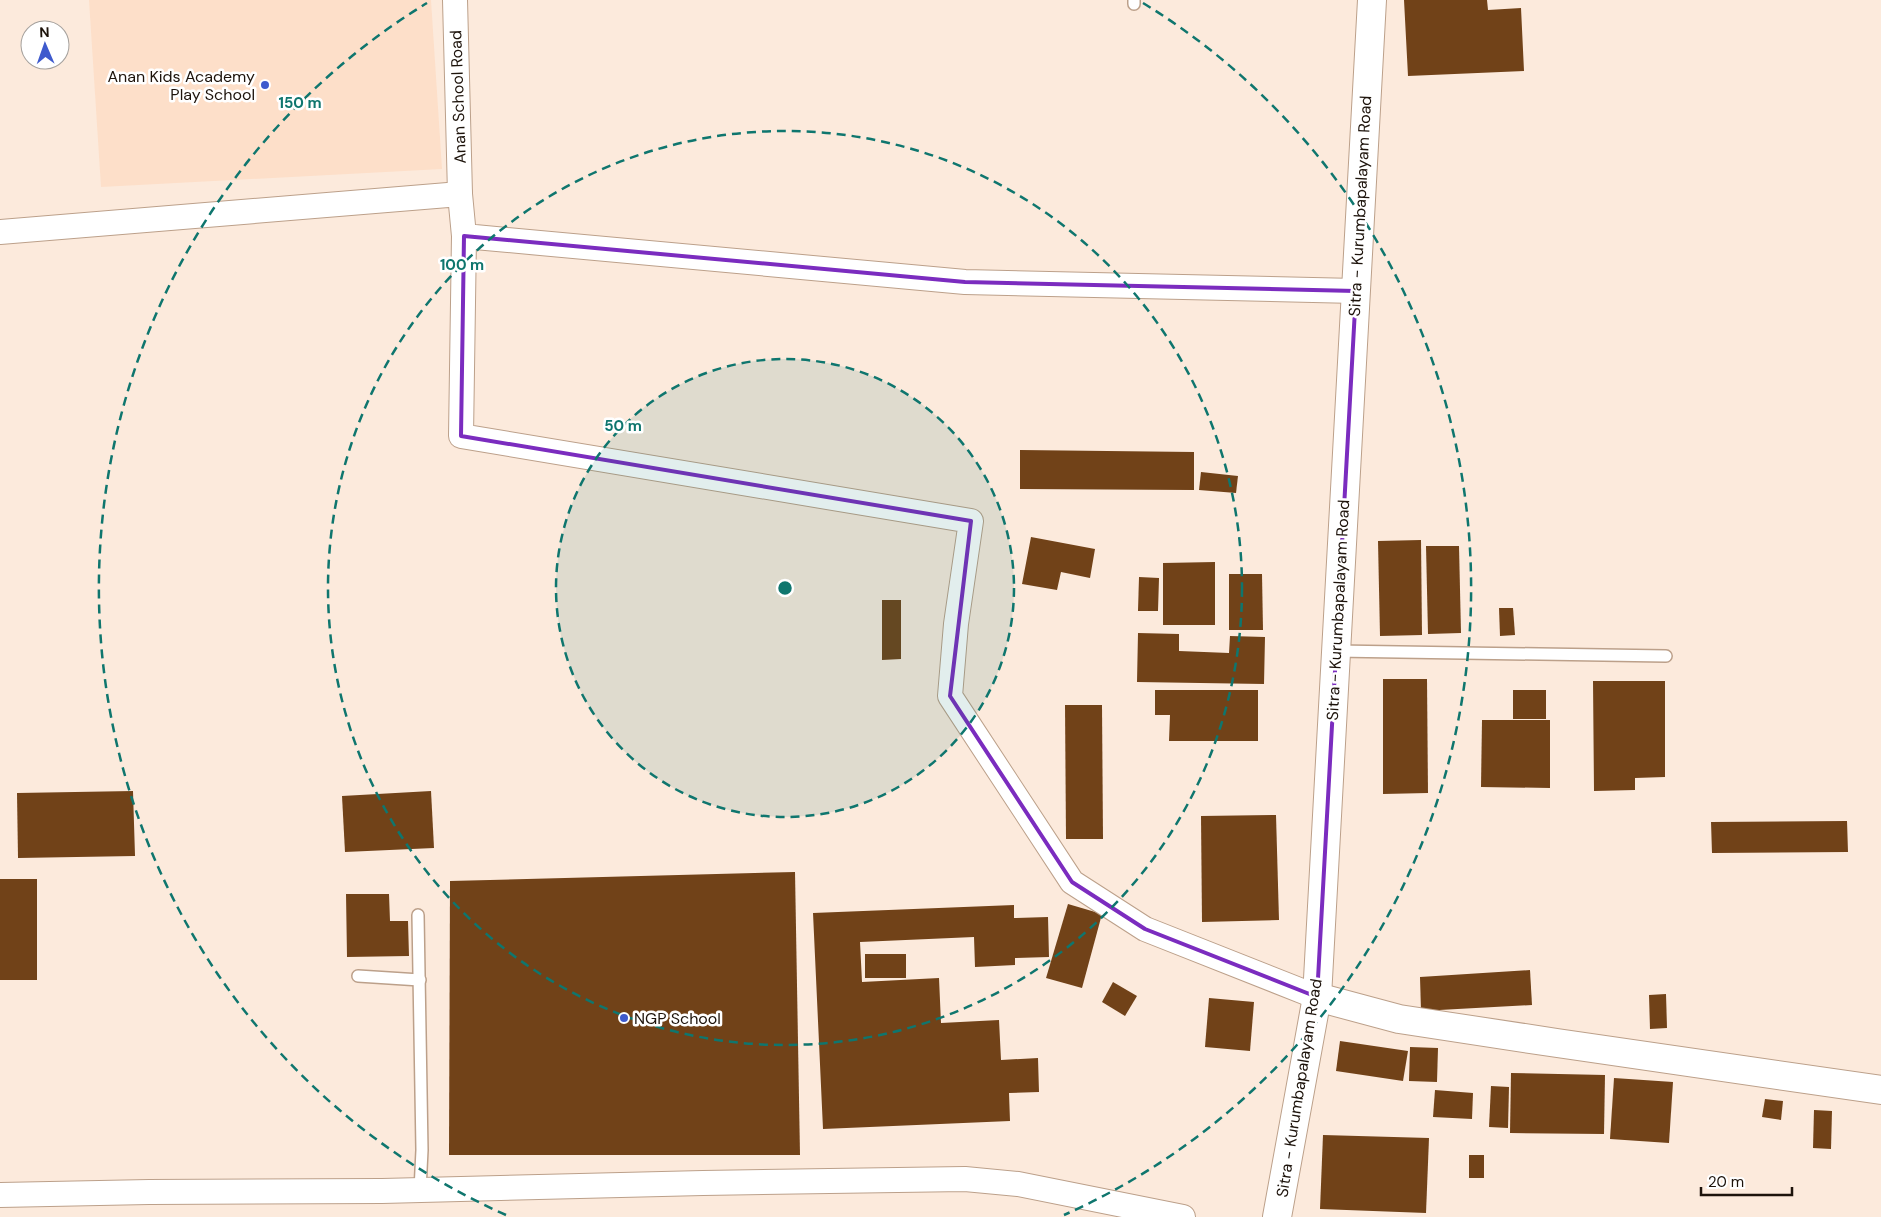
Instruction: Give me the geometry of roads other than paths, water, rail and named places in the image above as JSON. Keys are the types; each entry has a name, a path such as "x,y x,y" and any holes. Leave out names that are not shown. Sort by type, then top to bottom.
{"main road":[{"name":"Sitra - Kurumbapalayam Road","path":"1278,1217 1317,997 1372,0"},
{"path":"1317,997 1409,1020 1881,1090"}],"street":[{"name":"Anan School Road","path":"455,0 460,194 464,236 462,436 971,521 956,624 950,696 1072,882 1145,929 1317,997"},
{"path":"0,232 460,194"},
{"path":"464,236 965,282 1356,291"},
{"path":"0,1195 420,1190 704,1182 965,1180 1018,1184 1183,1217"}],"lane":[{"path":"1336,651 1666,656"},
{"path":"418,915 422,1150 420,1190"},
{"path":"358,976 420,980"}],"place":[{"name":"Anan Kids Academy Play School","path":"265,85"},
{"name":"NGP School","path":"624,1018"}]}
